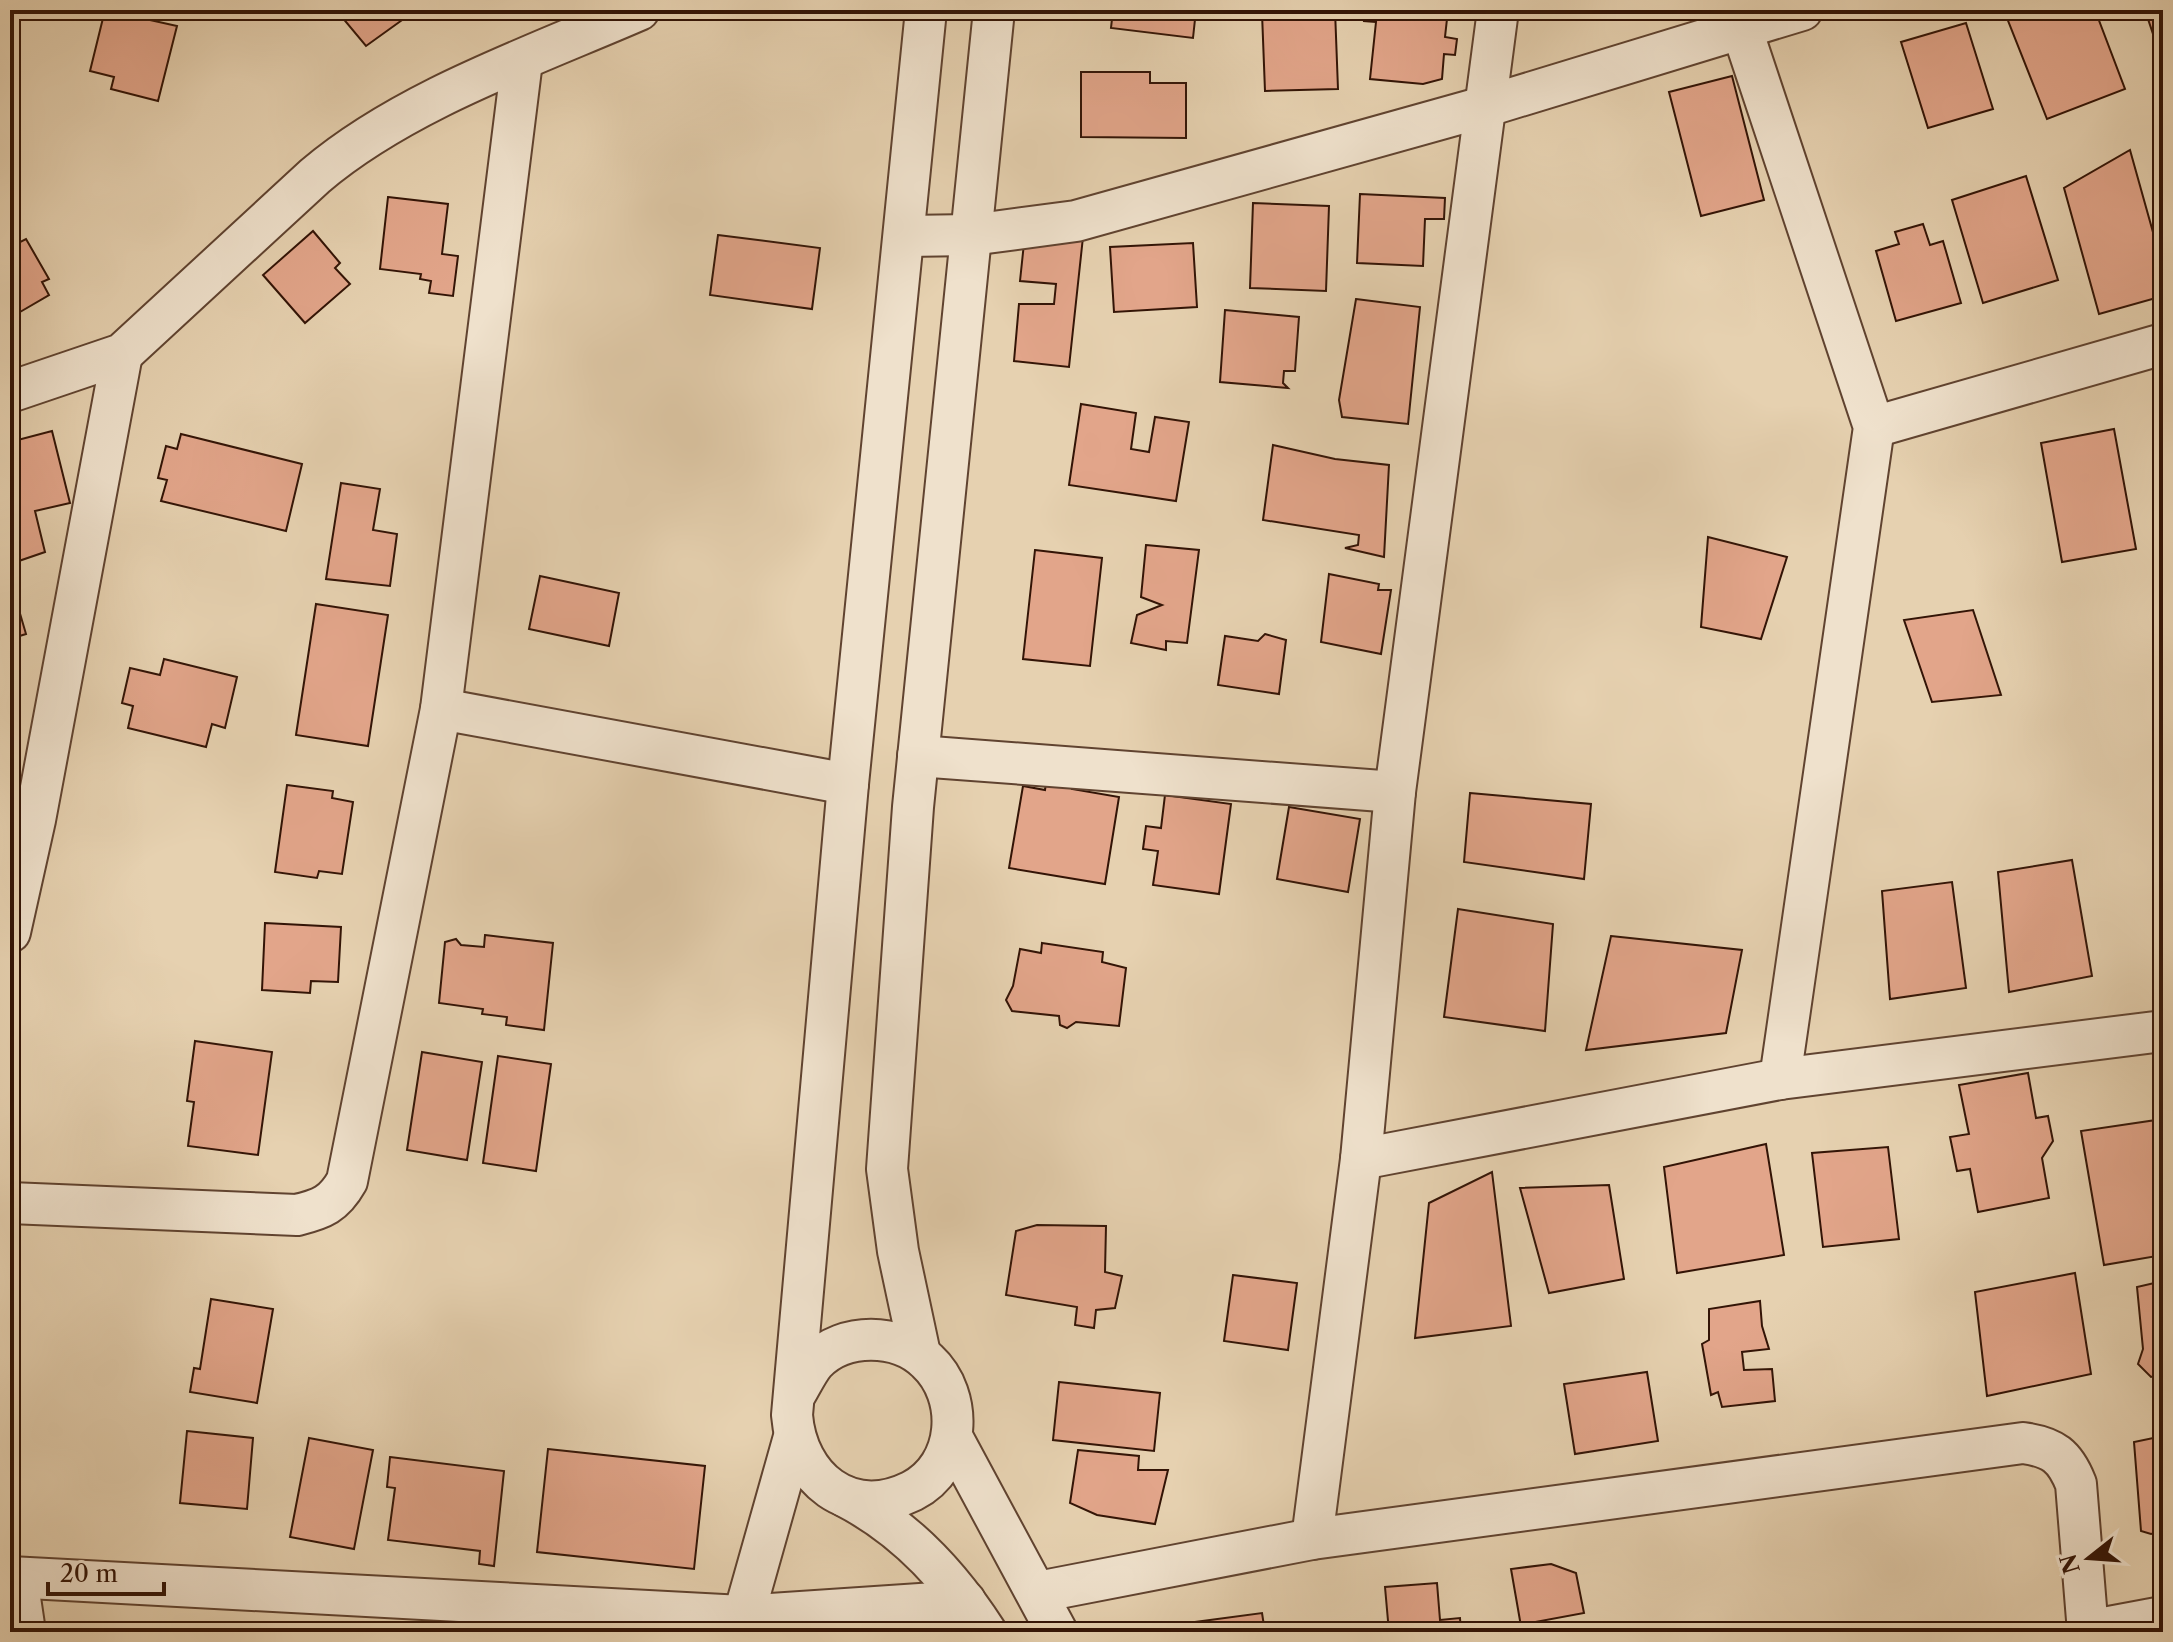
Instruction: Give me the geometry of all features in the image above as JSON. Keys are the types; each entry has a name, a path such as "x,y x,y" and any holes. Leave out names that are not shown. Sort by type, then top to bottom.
{"street":[{"path":"10,392 122,354 347,149 388,124 639,10"},
{"path":"926,10 906,236 848,784 792,1415 794,1437 804,1463 822,1484 875,1512 903,1534 976,1616"},
{"path":"920,1354 898,1251 887,1169 918,756 994,10"},
{"path":"1312,1539 1361,1159 1395,792 1498,10"},
{"path":"906,236 971,235 1076,221 1487,106 1802,10"},
{"path":"1742,30 1874,427 1780,1079"},
{"path":"10,1203 297,1215 322,1209 337,1199 347,1181 441,709 522,61"},
{"path":"1874,427 2163,344"},
{"path":"10,932 23,823 122,354"},
{"path":"441,709 848,784"},
{"path":"918,756 1395,792"},
{"path":"1361,1159 1780,1079 2163,1031"},
{"path":"796,1393 816,1361 848,1342 886,1339 920,1354 937,1370 949,1390 954,1414 952,1437 938,1468 913,1491 880,1501 846,1497"},
{"path":"741,1624 794,1437"},
{"path":"952,1437 1057,1632"},
{"path":"1038,1592 1312,1539 2023,1443 2042,1445 2056,1451 2068,1464 2076,1484 2088,1632 2163,1617"},
{"path":"25,1632 14,1578 469,1617 741,1624 976,1616"}],"building":[{"path":"105,10 177,26 158,101 111,89 114,77 90,71"},
{"path":"336,10 416,10 366,46"},
{"path":"1113,10 1196,10 1193,38 1111,28"},
{"path":"1335,10 1338,89 1265,91 1262,13"},
{"path":"1365,10 1448,10 1445,37 1457,39 1455,55 1444,54 1442,79 1423,84 1370,79 1376,22 1364,21"},
{"path":"2013,10 2095,10 2125,89 2047,119 2005,13"},
{"path":"2145,10 2163,10 2163,64"},
{"path":"1966,23 1993,109 1928,128 1901,42"},
{"path":"1081,72 1150,72 1150,83 1186,83 1186,138 1081,137"},
{"path":"1732,76 1764,200 1701,216 1669,92"},
{"path":"2130,150 2163,268 2163,296 2099,314 2064,188"},
{"path":"2026,176 2058,280 1983,303 1952,200"},
{"path":"1360,194 1445,198 1444,219 1425,219 1423,266 1357,263"},
{"path":"388,197 448,204 442,254 458,256 453,296 429,293 431,281 420,279 421,274 380,269"},
{"path":"1253,203 1329,206 1326,291 1250,288"},
{"path":"1923,224 1930,245 1943,241 1961,303 1896,321 1876,251 1899,244 1895,232"},
{"path":"313,231 340,263 335,268 350,284 305,323 263,275"},
{"path":"718,235 820,248 812,309 710,295"},
{"path":"1083,237 1069,367 1014,361 1019,304 1054,304 1056,284 1020,281 1024,243"},
{"path":"26,239 49,279 42,282 49,295 20,312 13,301 10,303 10,247"},
{"path":"1193,243 1197,307 1114,312 1110,247"},
{"path":"1356,299 1420,307 1408,424 1342,417 1339,400"},
{"path":"1225,310 1299,317 1295,371 1284,371 1283,383 1288,388 1220,382"},
{"path":"1081,404 1136,413 1131,449 1149,452 1155,417 1189,422 1176,501 1069,485"},
{"path":"2114,429 2136,549 2062,562 2041,443"},
{"path":"52,431 70,503 35,511 45,552 10,564 10,442"},
{"path":"181,434 302,464 286,531 161,501 167,480 158,478 166,446 177,449"},
{"path":"1273,445 1335,459 1389,465 1384,557 1345,548 1358,545 1359,535 1263,520"},
{"path":"341,483 380,489 373,530 397,534 390,586 326,579"},
{"path":"1708,537 1787,557 1761,639 1701,627"},
{"path":"1146,545 1199,550 1187,643 1166,641 1166,650 1131,643 1137,615 1162,605 1141,597"},
{"path":"1035,550 1102,558 1090,666 1023,659"},
{"path":"1329,574 1379,584 1378,590 1391,590 1381,654 1321,642"},
{"path":"540,576 619,593 609,646 529,629"},
{"path":"14,593 26,634 10,639 10,594"},
{"path":"316,604 388,615 368,746 296,735"},
{"path":"1973,610 2001,695 1932,702 1904,620"},
{"path":"1265,634 1286,640 1279,694 1218,685 1225,636 1258,641"},
{"path":"10,659 18,684 10,686"},
{"path":"164,659 237,677 225,728 212,724 206,747 128,728 133,706 122,703 130,668 160,675"},
{"path":"1049,765 1075,769 1072,789 1119,797 1105,884 1009,868 1023,786 1045,790"},
{"path":"287,785 333,791 332,798 353,802 342,874 319,871 317,878 275,872"},
{"path":"1470,793 1591,804 1584,879 1464,862"},
{"path":"1165,795 1231,804 1219,894 1153,885 1158,851 1143,849 1146,826 1161,828"},
{"path":"1289,807 1360,819 1348,892 1277,879"},
{"path":"2072,860 2092,976 2009,992 1998,872"},
{"path":"1952,882 1966,988 1890,999 1882,891"},
{"path":"1458,909 1553,924 1545,1031 1444,1017"},
{"path":"265,923 341,927 338,982 311,981 310,993 262,990"},
{"path":"485,935 553,943 544,1030 506,1025 507,1017 482,1014 483,1009 439,1003 445,942 456,939 461,945 484,947"},
{"path":"1611,936 1742,950 1726,1033 1586,1050"},
{"path":"1042,943 1103,952 1102,962 1126,968 1119,1026 1076,1022 1067,1028 1060,1025 1059,1016 1012,1011 1006,1000 1013,986 1020,949 1041,953"},
{"path":"195,1041 272,1052 258,1155 188,1146 194,1102 187,1101"},
{"path":"422,1052 482,1062 467,1160 407,1150"},
{"path":"498,1056 551,1064 536,1171 483,1163"},
{"path":"2028,1073 2036,1118 2048,1116 2053,1141 2042,1158 2049,1198 1978,1212 1970,1169 1957,1171 1950,1137 1969,1134 1959,1085"},
{"path":"2163,1119 2163,1255 2104,1265 2081,1131"},
{"path":"1766,1144 1784,1255 1677,1273 1664,1167"},
{"path":"1888,1147 1899,1239 1823,1247 1812,1153"},
{"path":"1492,1172 1511,1326 1415,1338 1429,1203"},
{"path":"1609,1185 1624,1279 1549,1293 1520,1188"},
{"path":"1037,1225 1106,1226 1105,1272 1122,1276 1115,1308 1096,1310 1094,1328 1075,1325 1077,1307 1006,1295 1016,1231"},
{"path":"2075,1273 2091,1374 1987,1396 1975,1292"},
{"path":"1233,1275 1297,1283 1288,1350 1224,1341"},
{"path":"2163,1281 2163,1374 2151,1377 2138,1364 2143,1349 2137,1287"},
{"path":"211,1299 273,1309 257,1403 190,1392 194,1368 200,1369"},
{"path":"1760,1301 1762,1326 1769,1349 1742,1352 1744,1370 1772,1369 1775,1401 1722,1407 1718,1392 1711,1395 1702,1344 1709,1340 1709,1309"},
{"path":"1647,1372 1658,1441 1575,1454 1564,1384"},
{"path":"1059,1382 1160,1393 1154,1451 1053,1440"},
{"path":"187,1431 253,1438 247,1509 180,1503"},
{"path":"2163,1436 2163,1531 2151,1534 2141,1531 2134,1442"},
{"path":"309,1438 373,1450 354,1549 290,1537"},
{"path":"548,1449 705,1466 694,1569 537,1552"},
{"path":"1078,1450 1139,1456 1138,1470 1168,1470 1155,1524 1097,1515 1070,1503"},
{"path":"390,1457 504,1471 494,1566 479,1564 480,1551 388,1540 395,1488 387,1487"},
{"path":"1551,1564 1576,1573 1584,1613 1535,1622 1536,1632 1522,1632 1511,1569"},
{"path":"1437,1583 1440,1620 1460,1618 1461,1632 1389,1632 1385,1587"},
{"path":"1262,1613 1265,1632 1173,1632 1180,1624"}]}
